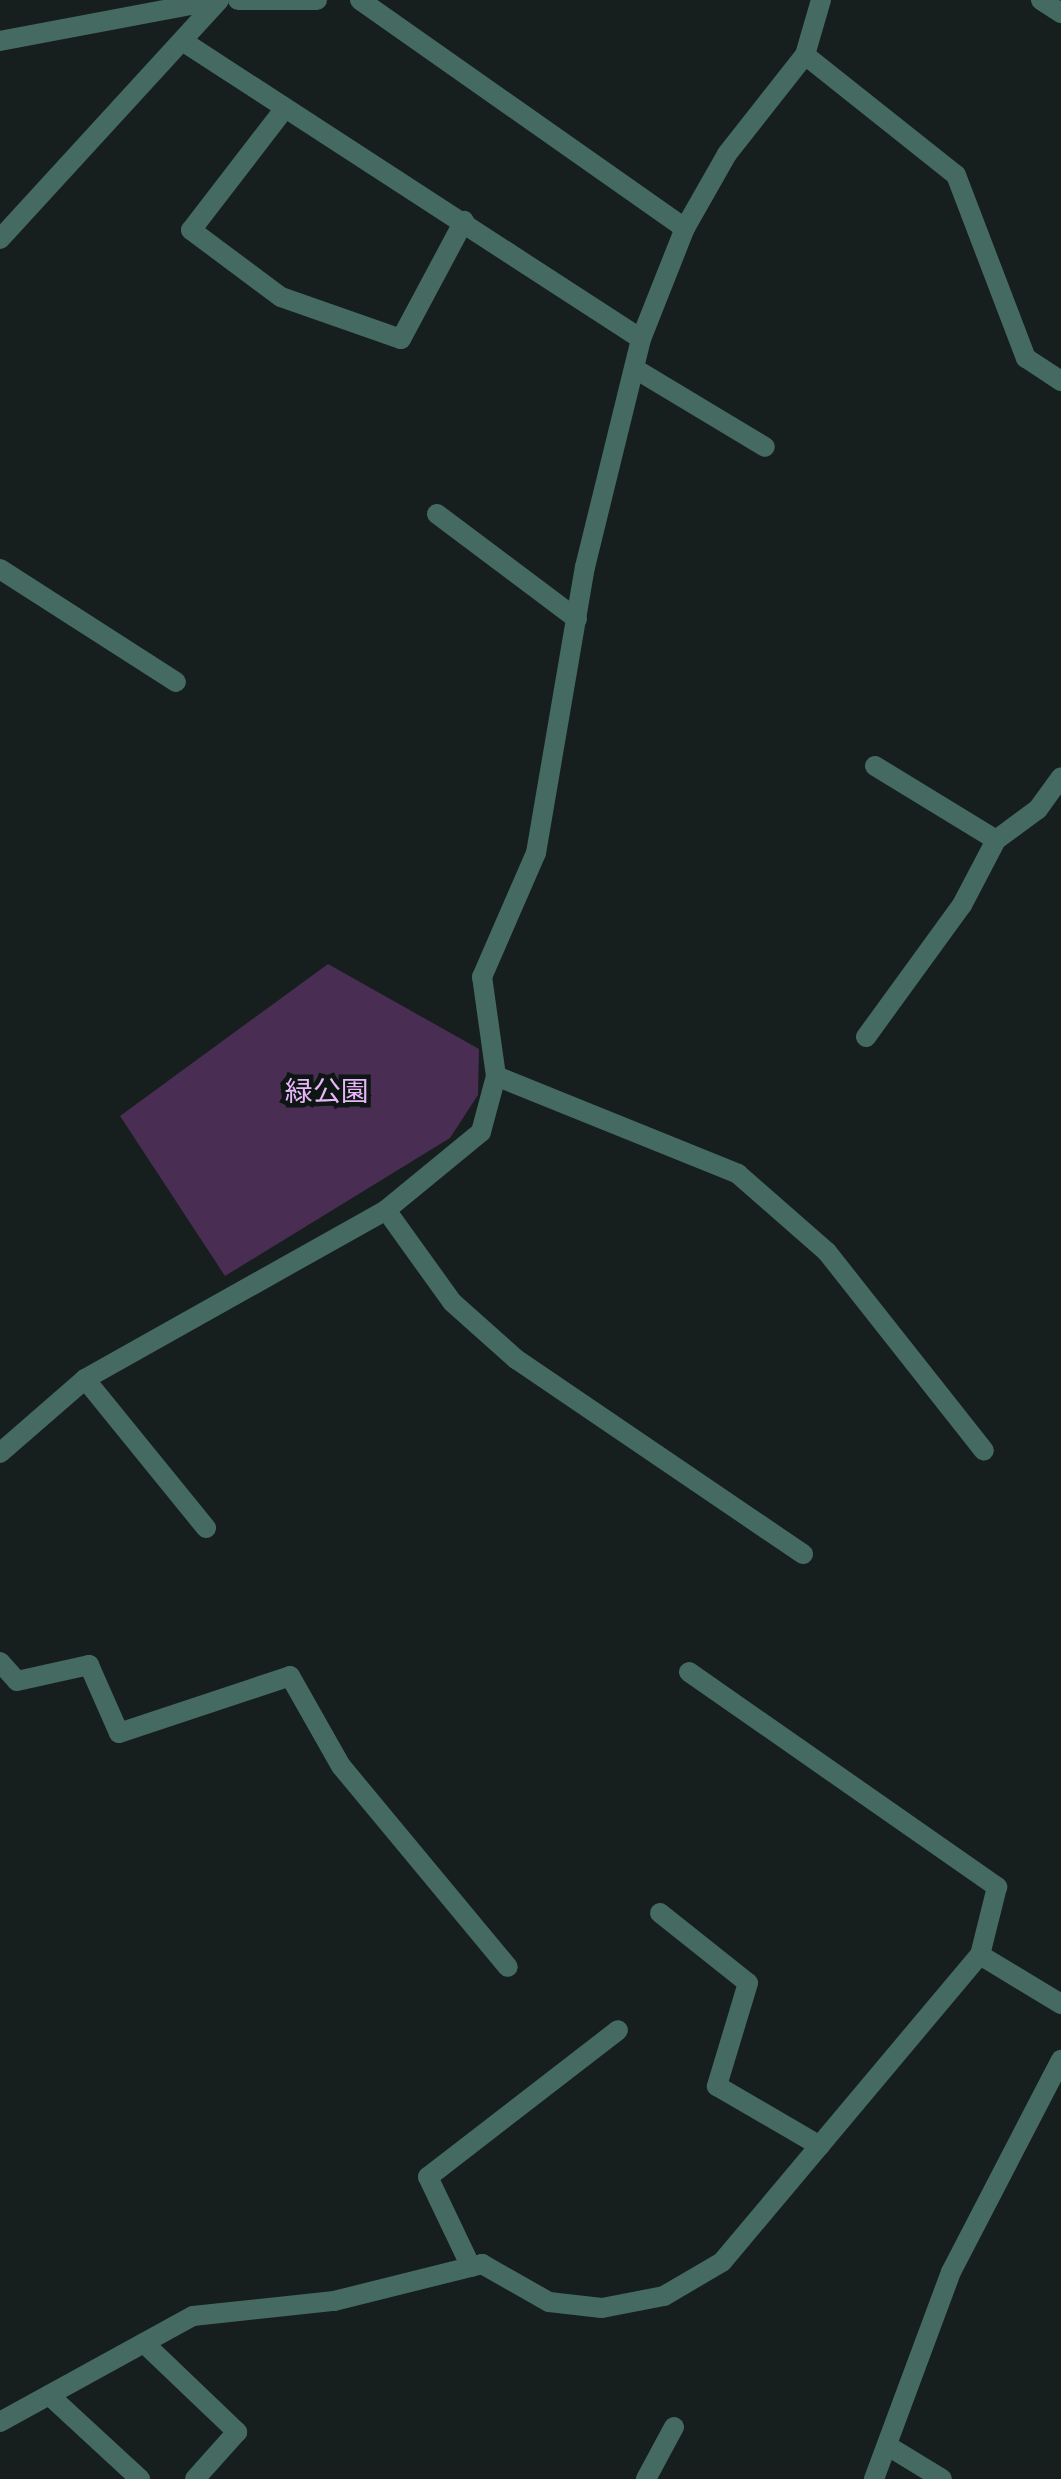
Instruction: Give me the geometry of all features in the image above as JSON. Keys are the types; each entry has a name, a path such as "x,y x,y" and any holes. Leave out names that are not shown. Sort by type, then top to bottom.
{"street":[{"path":"0,41 218,0"},
{"path":"0,239 26,201 187,44 218,0"},
{"path":"238,0 317,0"},
{"path":"360,0 685,228"},
{"path":"0,1453 85,1379 386,1210 481,1132 496,1076 482,977 536,854 576,620 642,338 685,228 728,154 805,55 821,0"},
{"path":"1041,0 1061,13"},
{"path":"187,44 282,112 464,221 642,338"},
{"path":"805,55 956,175 1026,358 1061,381"},
{"path":"282,112 191,230 281,297 401,339 464,221"},
{"path":"637,370 765,447"},
{"path":"437,514 576,620"},
{"path":"0,569 176,682"},
{"path":"875,766 996,840"},
{"path":"866,1037 962,905 996,840 1038,809 1061,777"},
{"path":"496,1076 738,1174 826,1252 984,1450"},
{"path":"386,1210 452,1302 516,1359 803,1554"},
{"path":"85,1379 206,1528"},
{"path":"0,1662 17,1681 89,1665 120,1733 290,1676 341,1766 508,1967"},
{"path":"0,2422 192,2316 334,2301 482,2264 549,2302 602,2308 664,2296 722,2262 980,1955 997,1887 690,1672"},
{"path":"660,1914 748,1983 717,2086 820,2146"},
{"path":"980,1955 1061,2004"},
{"path":"471,2267 428,2177 618,2030"},
{"path":"874,2479 951,2272 1061,2060"},
{"path":"144,2343 237,2432 195,2479"},
{"path":"49,2395 140,2479"},
{"path":"646,2479 674,2427"},
{"path":"888,2446 942,2479"}],"green space":[{"name":"緑公園","path":"328,964 479,1049 478,1095 450,1138 225,1276 120,1116"}]}
